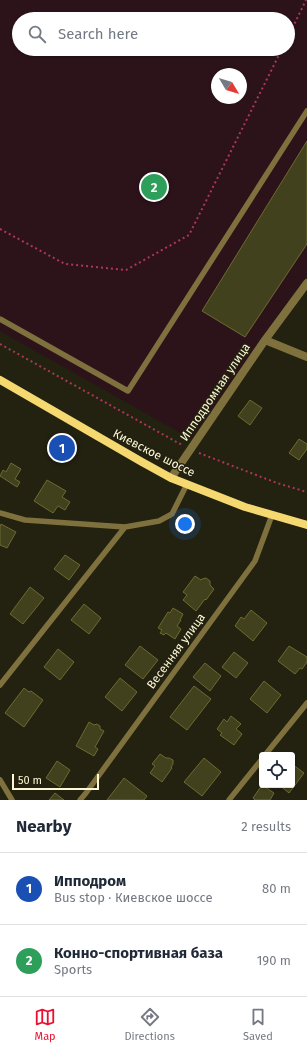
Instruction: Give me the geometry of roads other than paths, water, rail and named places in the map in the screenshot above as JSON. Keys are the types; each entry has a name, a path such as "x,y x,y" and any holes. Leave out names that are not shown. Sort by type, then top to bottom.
{"main road":[{"name":"Киевское шоссе","path":"0,380 171,478 245,507 307,526"}],"street":[{"name":"Ипподромная улица","path":"171,478 265,340 307,283"},
{"name":"Ипподромная улица","path":"265,340 307,357"}],"lane":[{"path":"0,319 128,391 307,111"},
{"path":"0,513 25,520 124,527 159,521 172,514 186,484"},
{"name":"Весенняя улица","path":"80,800 255,561 272,515"},
{"path":"0,685 124,527"},
{"path":"267,752 307,703"},
{"path":"229,800 259,763"},
{"path":"0,780 12,800"}],"place":[{"name":"Конно-спортивная база","path":"154,187"},
{"name":"Ипподром","path":"62,448"}]}
